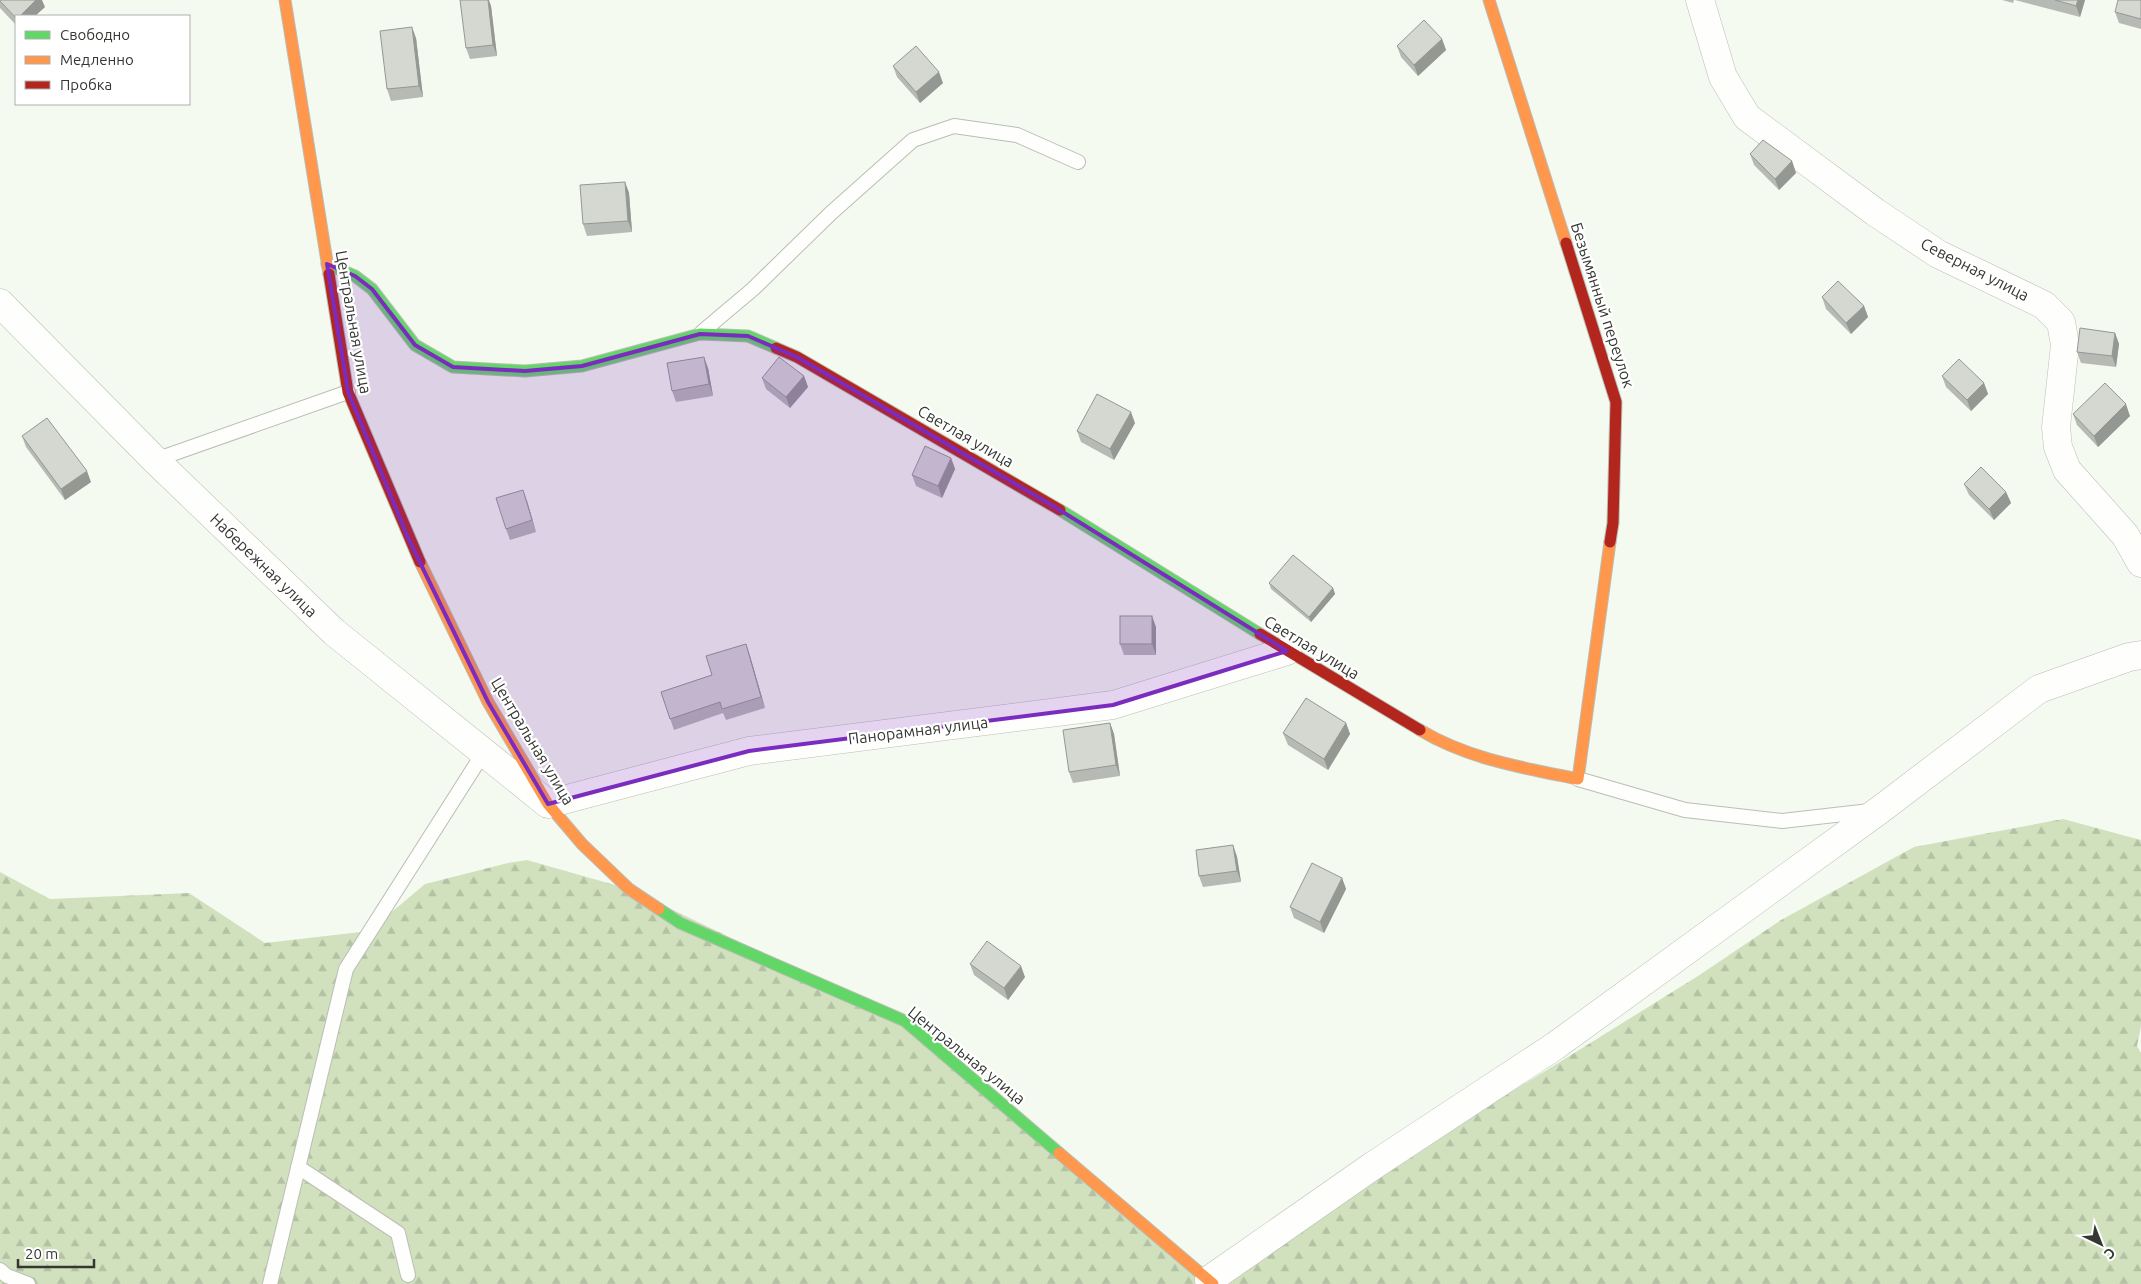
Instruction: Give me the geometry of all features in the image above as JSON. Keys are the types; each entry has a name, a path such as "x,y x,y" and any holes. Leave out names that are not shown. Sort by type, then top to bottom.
{"street":[{"name":"Центральная улица","path":"285,0 348,392 408,538 488,702 548,804 582,844 629,889 680,923 905,1022 1211,1282"},
{"name":"Безымянный переулок","path":"1489,0 1616,402 1613,523 1578,779"},
{"name":"Северная улица","path":"1700,0 1723,77 1747,117 1875,212 1938,254 2044,305 2061,322 2065,345 2056,427 2058,447 2067,470 2125,535 2141,563"},
{"name":"Светлая улица","path":"327,264 356,276 372,288 415,345 453,367 525,371 582,366 700,334 748,336 797,358 1050,504 1287,651 1434,738 1488,760 1578,779"},
{"name":"Набережная улица","path":"0,303 155,460 334,632 548,804"},
{"name":"Панорамная улица","path":"548,804 749,751 1113,705 1287,651"},
{"path":"1211,1282 1374,1165 1555,1046 1880,809 2039,689 2129,657 2141,655"}],"lane":[{"path":"700,334 753,289 831,213 912,140 954,126 1017,135 1078,162"},
{"path":"155,460 348,392"},
{"path":"270,1284 346,969 484,752"},
{"path":"1578,779 1685,810 1782,822 1880,809"},
{"path":"298,1167 398,1233 408,1274"},
{"path":"0,1270 7,1276 28,1284"}],"highlighted area":[{"path":"327,264 355,276 372,289 415,345 453,367 525,371 582,366 700,334 748,336 797,357 1050,504 1287,651 1113,705 749,751 548,804 488,702 408,538 348,392"}],"green space":[{"path":"2063,819 2141,840 2141,1026 2137,1046 2141,1053 2141,1284 0,1284 0,872 50,899 189,893 265,943 369,931 425,884 527,860 629,889 905,1021 1209,1280 1698,976 1781,920 1914,847"}],"building":[{"path":"36,0 21,15 15,15 15,17 0,1"},
{"path":"460,0 488,0 493,45 466,48"},
{"path":"2055,0 2078,0 2076,6"},
{"path":"2118,0 2141,0 2141,19 2115,12"},
{"path":"1424,20 1442,39 1414,65 1397,46"},
{"path":"412,27 419,86 387,89 380,31"},
{"path":"916,46 939,72 916,92 893,66"},
{"path":"1763,140 1792,161 1775,179 1750,154"},
{"path":"625,182 628,221 583,224 580,185"},
{"path":"1838,281 1864,306 1846,323 1822,297"},
{"path":"2080,328 2115,333 2112,356 2077,352"},
{"path":"704,357 709,384 672,391 667,363"},
{"path":"779,357 804,376 786,397 762,378"},
{"path":"1959,359 1984,383 1967,400 1942,376"},
{"path":"2105,383 2126,404 2094,436 2073,414"},
{"path":"1097,394 1131,412 1110,449 1077,431"},
{"path":"47,418 87,471 61,489 22,436"},
{"path":"925,446 951,458 938,486 912,475"},
{"path":"1981,467 2006,492 1989,509 1964,484"},
{"path":"523,490 532,520 506,529 496,498"},
{"path":"1293,555 1333,588 1309,617 1269,583"},
{"path":"1120,616 1152,616 1152,644 1120,644"},
{"path":"746,644 761,697 722,709 720,702 670,719 661,692 712,675 706,656"},
{"path":"1306,698 1346,723 1324,759 1283,733"},
{"path":"1110,723 1116,765 1069,772 1063,730"},
{"path":"1233,845 1237,871 1199,876 1196,850"},
{"path":"1312,863 1342,878 1320,922 1290,907"},
{"path":"987,941 1021,966 1004,988 970,964"}],"traffic: fast":[{"path":"327,264 355,276 372,289 415,345 453,367 525,371 582,366 700,334 748,336 776,348"},
{"path":"1060,510 1260,634"},
{"path":"659,909 680,923 905,1021 1059,1153"}],"traffic: slow":[{"path":"285,0 329,274"},
{"path":"1489,0 1566,243"},
{"path":"1420,730 1438,740 1477,755 1578,779 1610,542"},
{"path":"420,562 488,702 548,804 582,844 629,889 659,909"},
{"path":"1059,1153 1213,1284"}],"traffic: jam":[{"path":"1566,243 1616,402 1613,523 1610,542"},
{"path":"329,274 348,392 420,562"},
{"path":"776,348 797,357 1060,510"},
{"path":"1260,634 1420,730"}]}
